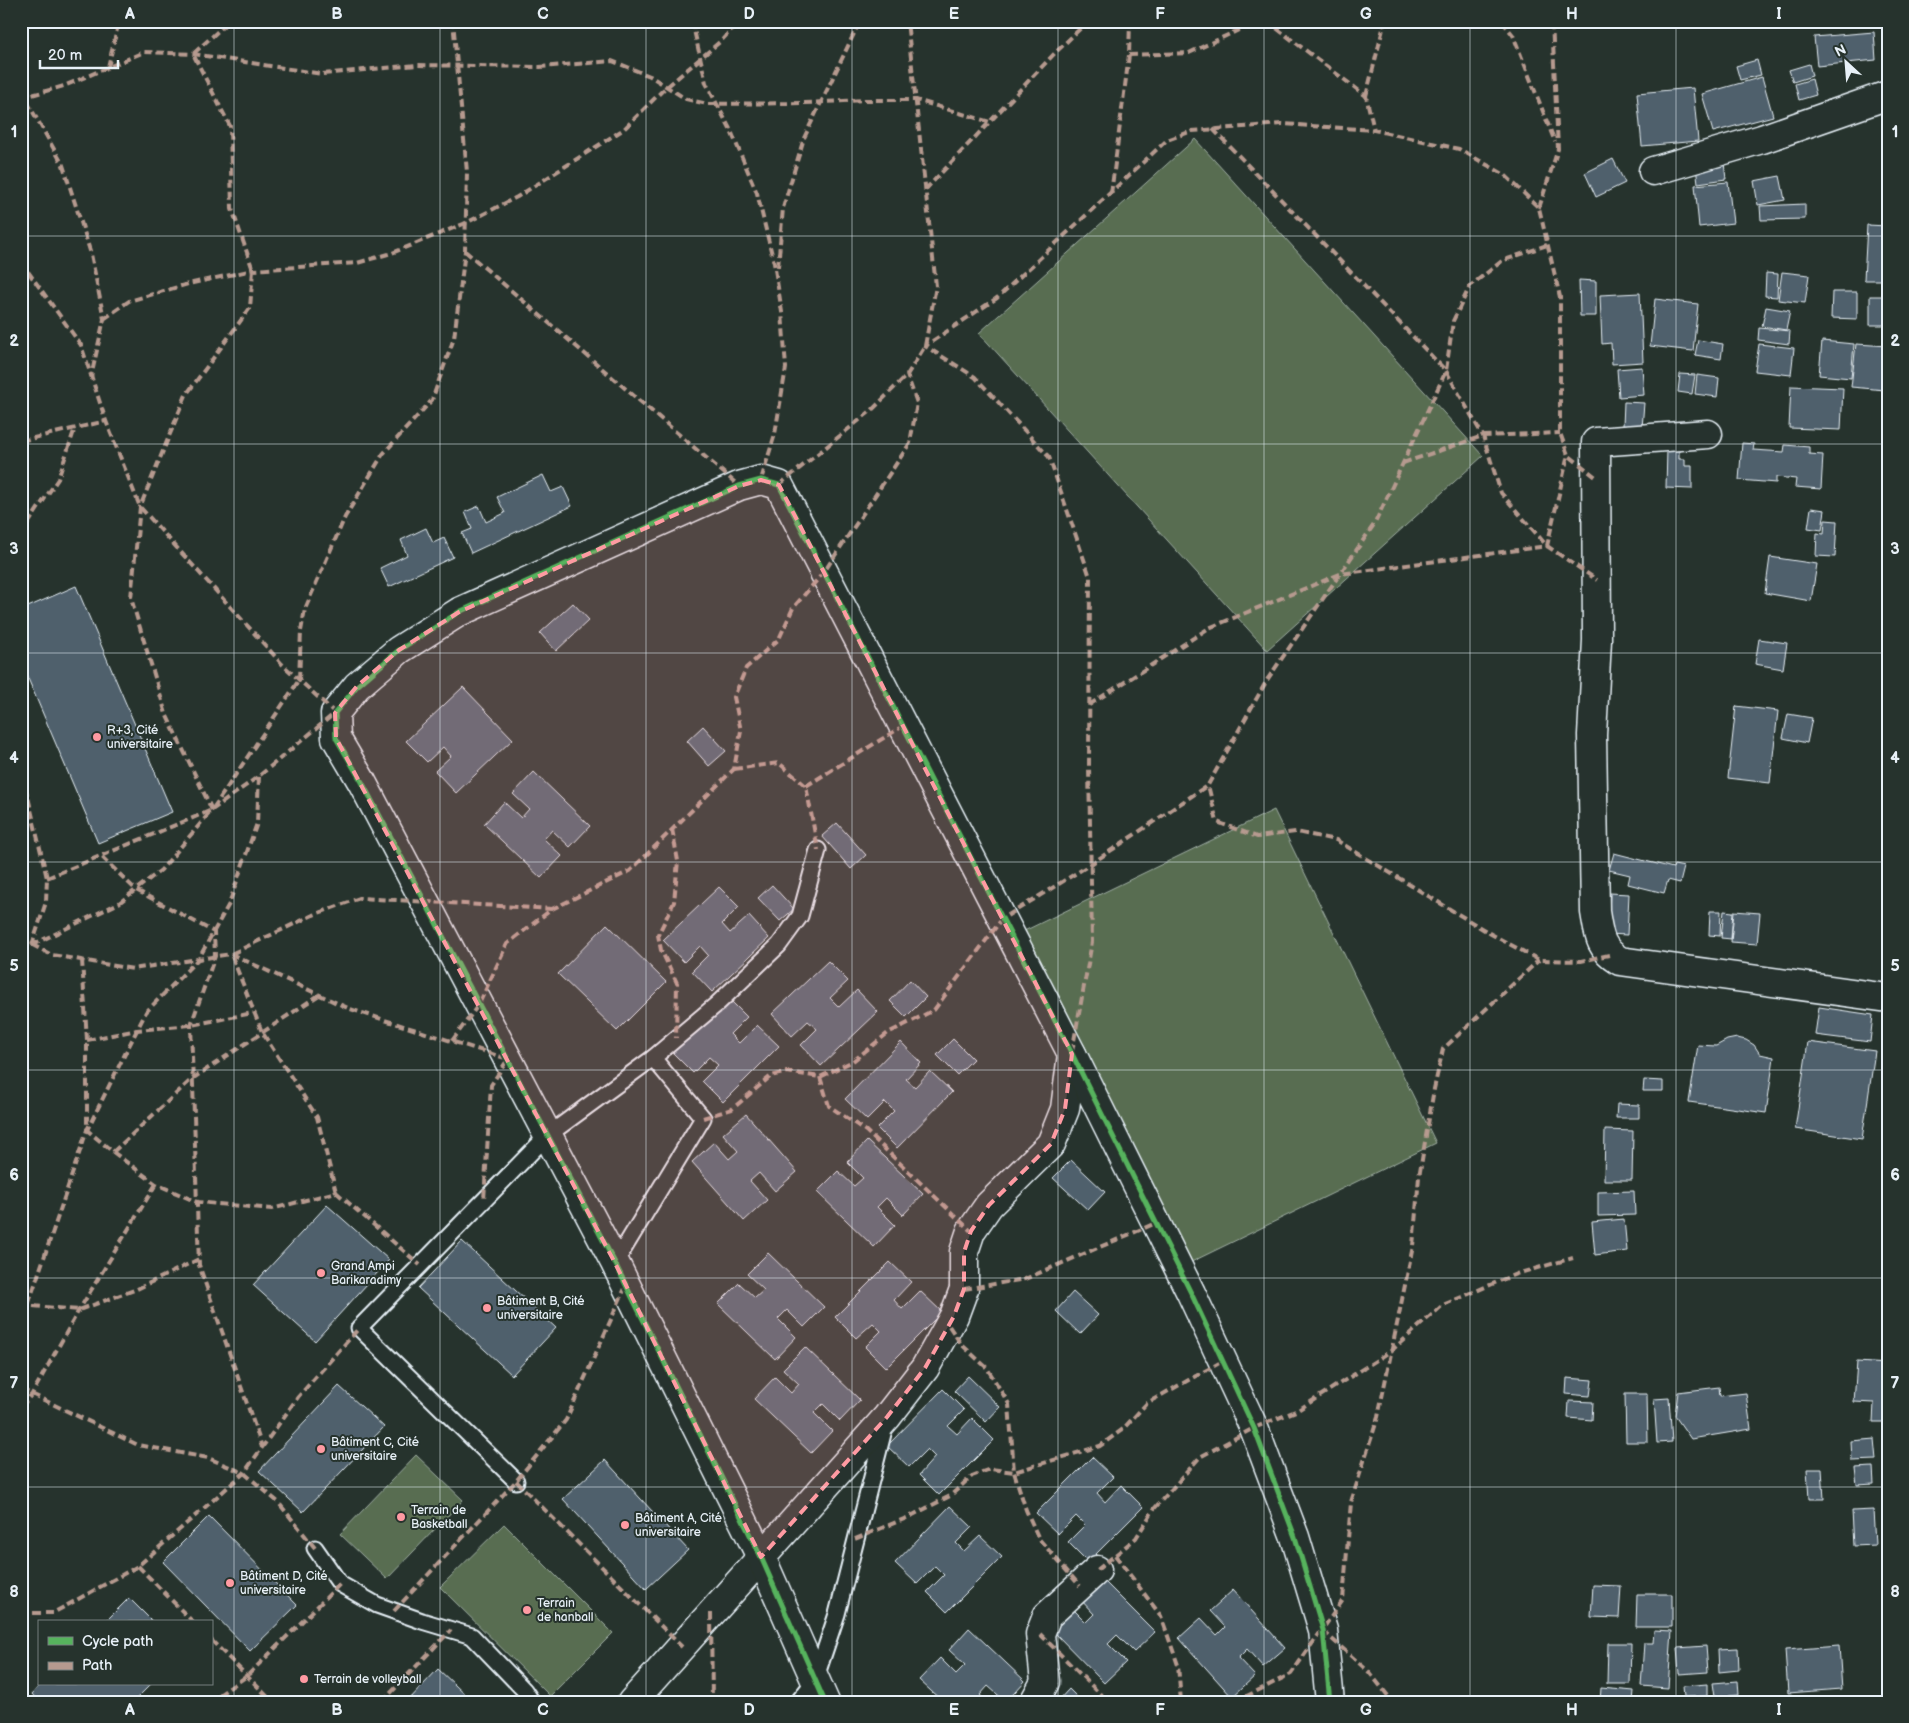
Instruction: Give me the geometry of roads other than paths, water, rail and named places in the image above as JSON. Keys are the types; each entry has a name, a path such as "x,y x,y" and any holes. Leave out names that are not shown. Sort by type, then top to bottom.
{"street":[{"path":"1653,171 1762,139 1888,95"},
{"path":"1708,434 1596,442 1597,640 1592,735 1595,912 1600,939 1609,954 1620,961 1888,998"},
{"path":"820,1691 761,1557 615,1263 362,782 336,738 335,713 357,686 399,650 459,612 739,486 761,480 779,485 1072,1054 1191,1293 1254,1428 1295,1537 1322,1630 1330,1702"},
{"path":"632,1702 887,1417 925,1368 954,1316 964,1289 964,1252 971,1231 989,1205 1051,1144 1065,1109 1072,1054"},
{"path":"1034,1702 1045,1682 1040,1634 1048,1616 1097,1570"}],"lane":[{"path":"516,1481 359,1328 548,1135 653,1058 717,1004 779,945 800,916 818,850"},
{"path":"615,1263 703,1118 653,1058"},
{"path":"798,1702 820,1691 837,1614 887,1417"},
{"path":"315,1548 340,1584 377,1605 472,1636 524,1690 532,1702"}],"place":[{"name":"R+3, Cité universitaire","path":"97,737"},
{"name":"Grand Ampi Barikaradimy","path":"321,1273"},
{"name":"Bâtiment B, Cité universitaire","path":"487,1308"},
{"name":"Bâtiment C, Cité universitaire","path":"321,1449"},
{"name":"Terrain de Basketball","path":"401,1517"},
{"name":"Bâtiment A, Cité universitaire","path":"625,1525"},
{"name":"Bâtiment D, Cité universitaire","path":"230,1583"},
{"name":"Terrain de hanball","path":"527,1610"},
{"name":"Terrain de volleyball","path":"304,1679"}]}
